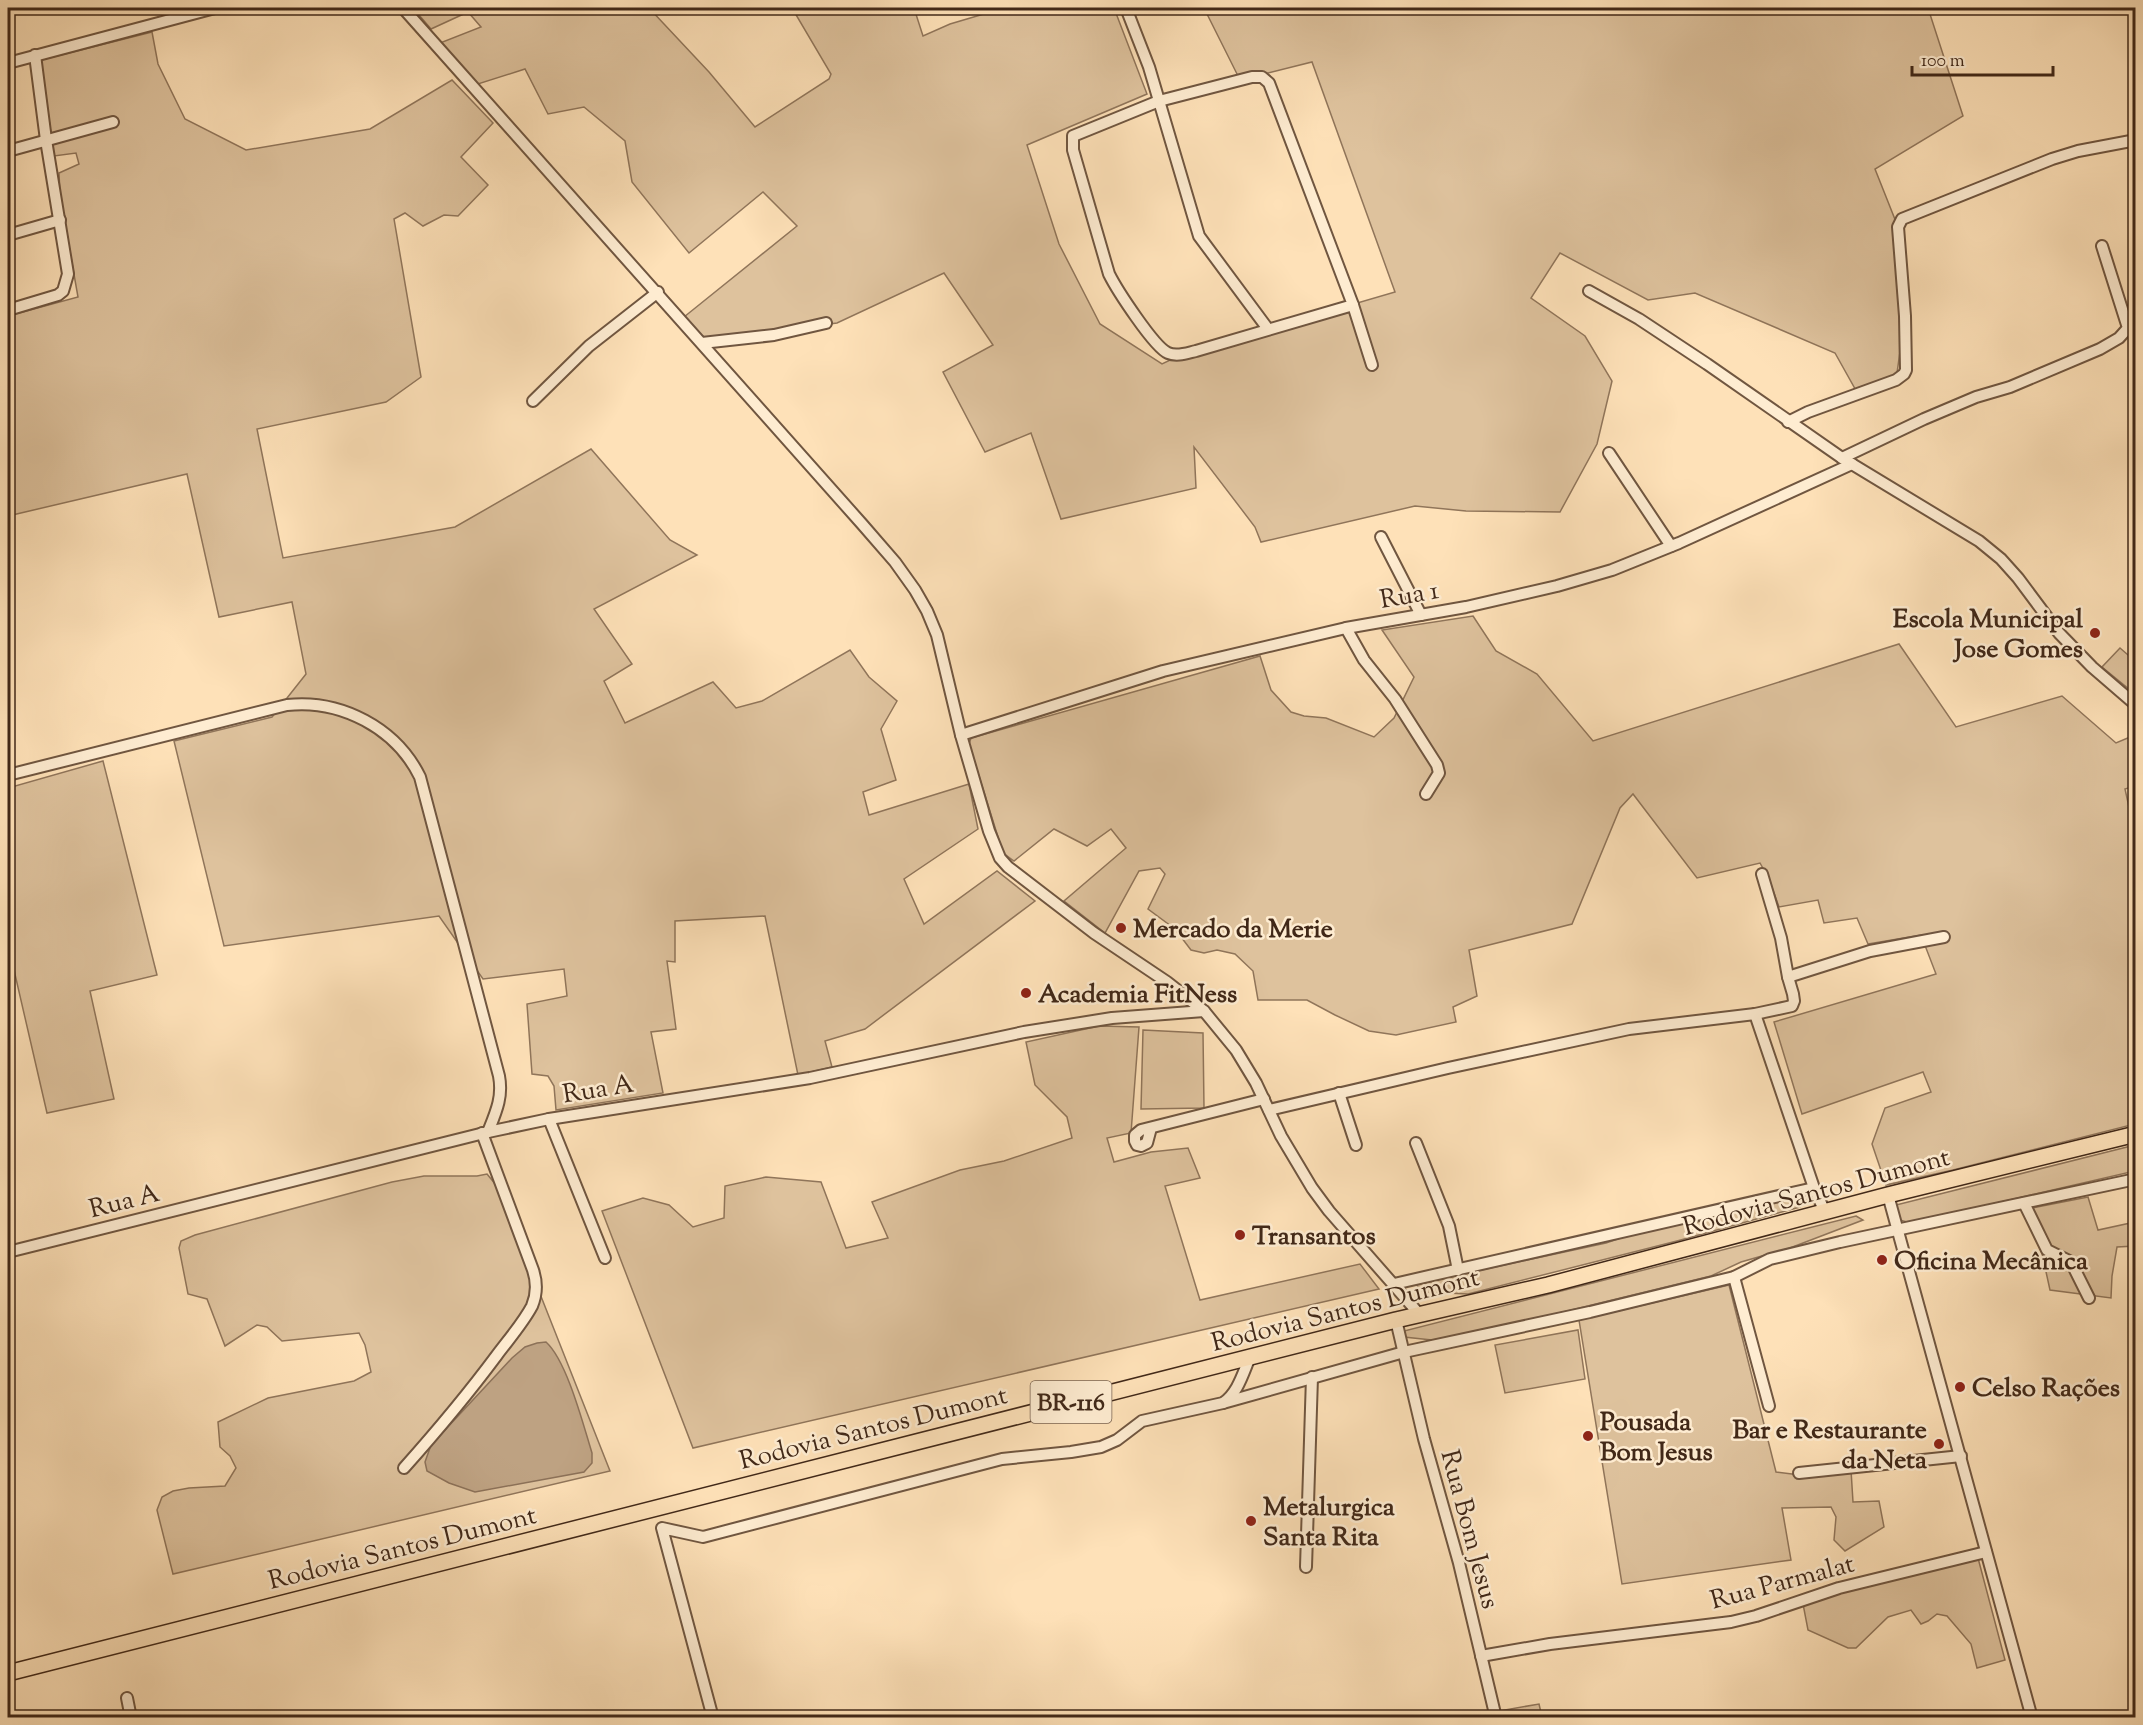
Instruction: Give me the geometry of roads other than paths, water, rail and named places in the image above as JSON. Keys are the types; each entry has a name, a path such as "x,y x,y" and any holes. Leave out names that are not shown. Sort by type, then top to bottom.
{"highway":[{"name":"Rodovia Santos Dumont","path":"8,1673 1396,1320 1548,1285 1888,1195 2136,1134"}],"street":[{"path":"8,63 215,8"},
{"path":"403,8 658,292 895,562 915,590 937,636 961,735 992,840 1000,858 1008,867 1094,933 1167,982 1204,1011 1236,1050 1264,1099 1295,1162 1312,1188 1329,1211 1420,1315"},
{"path":"1126,8 1149,67 1199,236 1268,329"},
{"path":"8,310 50,299 63,291 68,274 35,56"},
{"path":"1353,305 1196,351 1170,354 1161,348 1113,281 1071,139 1076,133 1159,101 1252,77 1266,79 1353,305 1372,365"},
{"path":"8,151 113,122"},
{"path":"1788,422 1808,412 1896,380 1904,374 1906,370 1905,316 1898,227 1902,219 2052,159 2078,151 2136,140"},
{"path":"8,235 60,220"},
{"path":"1842,458 1924,418 2054,370 2119,338 2128,328 2102,246"},
{"path":"1589,291 1639,319 1842,458 1979,541 2001,559 2018,578 2059,633 2092,667 2136,705"},
{"path":"533,401 589,346 658,292"},
{"path":"702,343 774,335 826,323"},
{"path":"1609,453 1671,546"},
{"name":"Rua 1","path":"961,735 1163,671 1346,628 1421,615 1557,586 1611,570 1800,490 1852,464"},
{"path":"1381,537 1421,615"},
{"path":"1346,628 1364,660 1395,699 1437,765 1439,773 1426,794"},
{"path":"8,775 287,705 323,705 338,708 375,725 416,767 499,1076 500,1101 485,1133 536,1280 532,1306 460,1405 404,1468"},
{"path":"1269,1110 1629,1029 1755,1014 1792,1006 1793,994 1781,938 1762,874"},
{"path":"1788,977 1870,951 1944,937"},
{"name":"Rua A","path":"8,1252 549,1119 810,1078 1024,1032 1112,1018 1204,1011"},
{"path":"1755,1014 1814,1188 1825,1212"},
{"path":"1339,1093 1356,1145"},
{"path":"1151,1128 1264,1099"},
{"path":"549,1119 605,1258"},
{"path":"1416,1143 1449,1226 1458,1270"},
{"path":"713,1718 662,1528 707,1536 1002,1459 1101,1447 1117,1440 1142,1421 1222,1403 1404,1352 1590,1312 1734,1277 1770,1259 1896,1229 2136,1179"},
{"path":"1394,1284 1814,1188"},
{"path":"1888,1195 2032,1718"},
{"path":"2024,1203 2047,1250 2071,1262 2089,1298"},
{"path":"1734,1277 1769,1406"},
{"name":"Rua Bom Jesus","path":"1396,1320 1424,1439 1459,1563 1496,1718"},
{"path":"1222,1403 1228,1400 1237,1387 1250,1357"},
{"path":"1306,1567 1312,1377"},
{"path":"1800,1473 1961,1456"},
{"name":"Rua Parmalat","path":"1481,1656 1562,1643 1731,1622 1839,1588 1986,1552"},
{"path":"127,1698 131,1718"}],"place":[{"name":"Escola Municipal Jose Gomes","path":"2095,633"},
{"name":"Mercado da Merie","path":"1121,928"},
{"name":"Academia FitNess","path":"1026,993"},
{"name":"Transantos","path":"1240,1235"},
{"name":"Oficina Mecânica","path":"1882,1260"},
{"name":"Celso Rações","path":"1960,1387"},
{"name":"Pousada Bom Jesus","path":"1588,1436"},
{"name":"Bar e Restaurante da Neta","path":"1939,1444"},
{"name":"Metalurgica Santa Rita","path":"1251,1521"}]}
